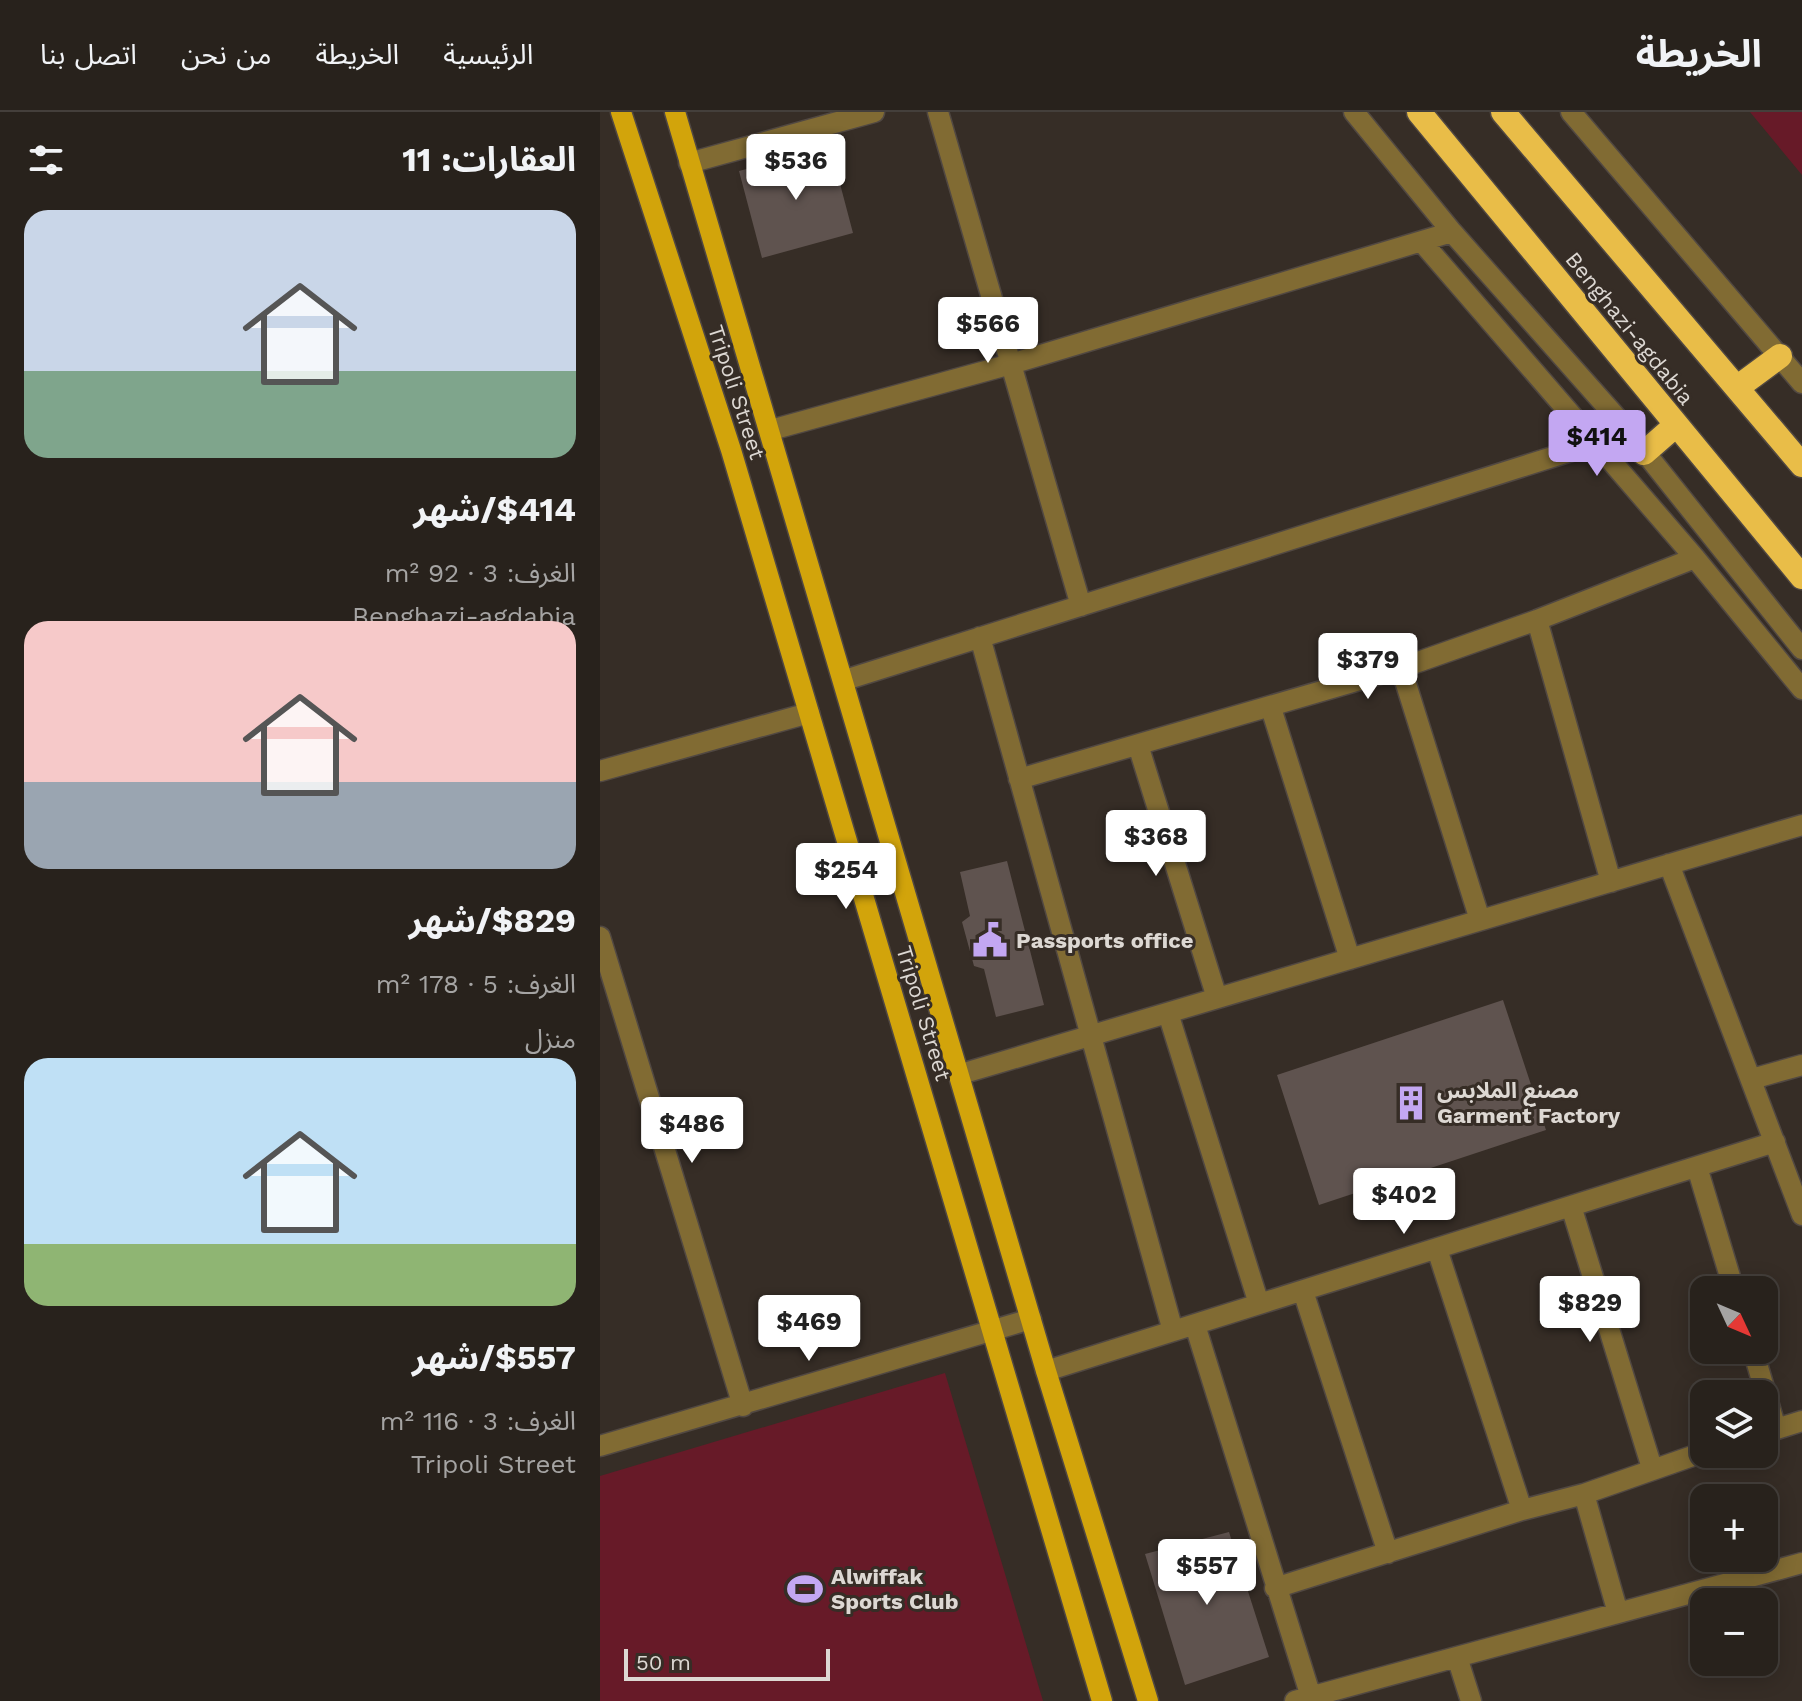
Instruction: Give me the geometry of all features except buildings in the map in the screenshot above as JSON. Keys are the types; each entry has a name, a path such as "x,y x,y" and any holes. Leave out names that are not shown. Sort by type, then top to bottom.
{"highway":[{"name":"Benghazi-agdabia","path":"1419,112 1802,577"},
{"name":"Benghazi-agdabia","path":"1503,112 1802,465"},
{"path":"1738,387 1780,356"},
{"path":"1644,453 1676,425"}],"main road":[{"name":"Tripoli Street","path":"621,112 731,450 1102,1701"},
{"name":"Tripoli Street","path":"675,112 845,680 1046,1371 1148,1701"}],"street":[{"path":"689,163 874,112"},
{"path":"938,112 1081,606"},
{"path":"1354,112 1452,232 1644,453 1802,649"},
{"path":"1571,112 1802,383"},
{"path":"771,430 1011,364 1452,232"},
{"path":"1422,242 1695,558 1802,689"},
{"path":"845,680 1597,443"},
{"path":"1019,779 1401,668 1537,620 1695,558"},
{"path":"1537,620 1611,882"},
{"path":"980,637 1173,1331"},
{"path":"1401,668 1480,920"},
{"path":"1271,708 1350,959"},
{"path":"600,771 809,713"},
{"path":"1138,745 1217,998"},
{"path":"961,1074 1802,825"},
{"path":"1669,864 1802,1215"},
{"path":"600,937 743,1406"},
{"path":"1168,1013 1259,1304"},
{"path":"1752,1079 1802,1065"},
{"path":"1046,1371 1775,1142"},
{"path":"1697,1167 1730,1276"},
{"path":"1571,1206 1652,1468"},
{"path":"1437,1249 1522,1510"},
{"path":"1303,1291 1388,1553"},
{"path":"600,1446 1031,1319"},
{"path":"1195,1325 1275,1588 1303,1699 1802,1563"},
{"path":"1778,1428 1802,1421"},
{"path":"1275,1588 1522,1510 1584,1494 1690,1456"},
{"path":"1584,1494 1618,1613"},
{"path":"1457,1657 1471,1701"}],"shaded area":[{"path":"1750,112 1802,112 1802,175"},
{"name":"Alwiffak Sports Club","path":"945,1373 1043,1701 600,1701 600,1476"}],"place":[{"name":"Passports office","path":"990,940"},
{"name":"مصنع الملابس Garment Factory","path":"1411,1103"},
{"name":"Alwiffak Sports Club","path":"805,1589"}]}
